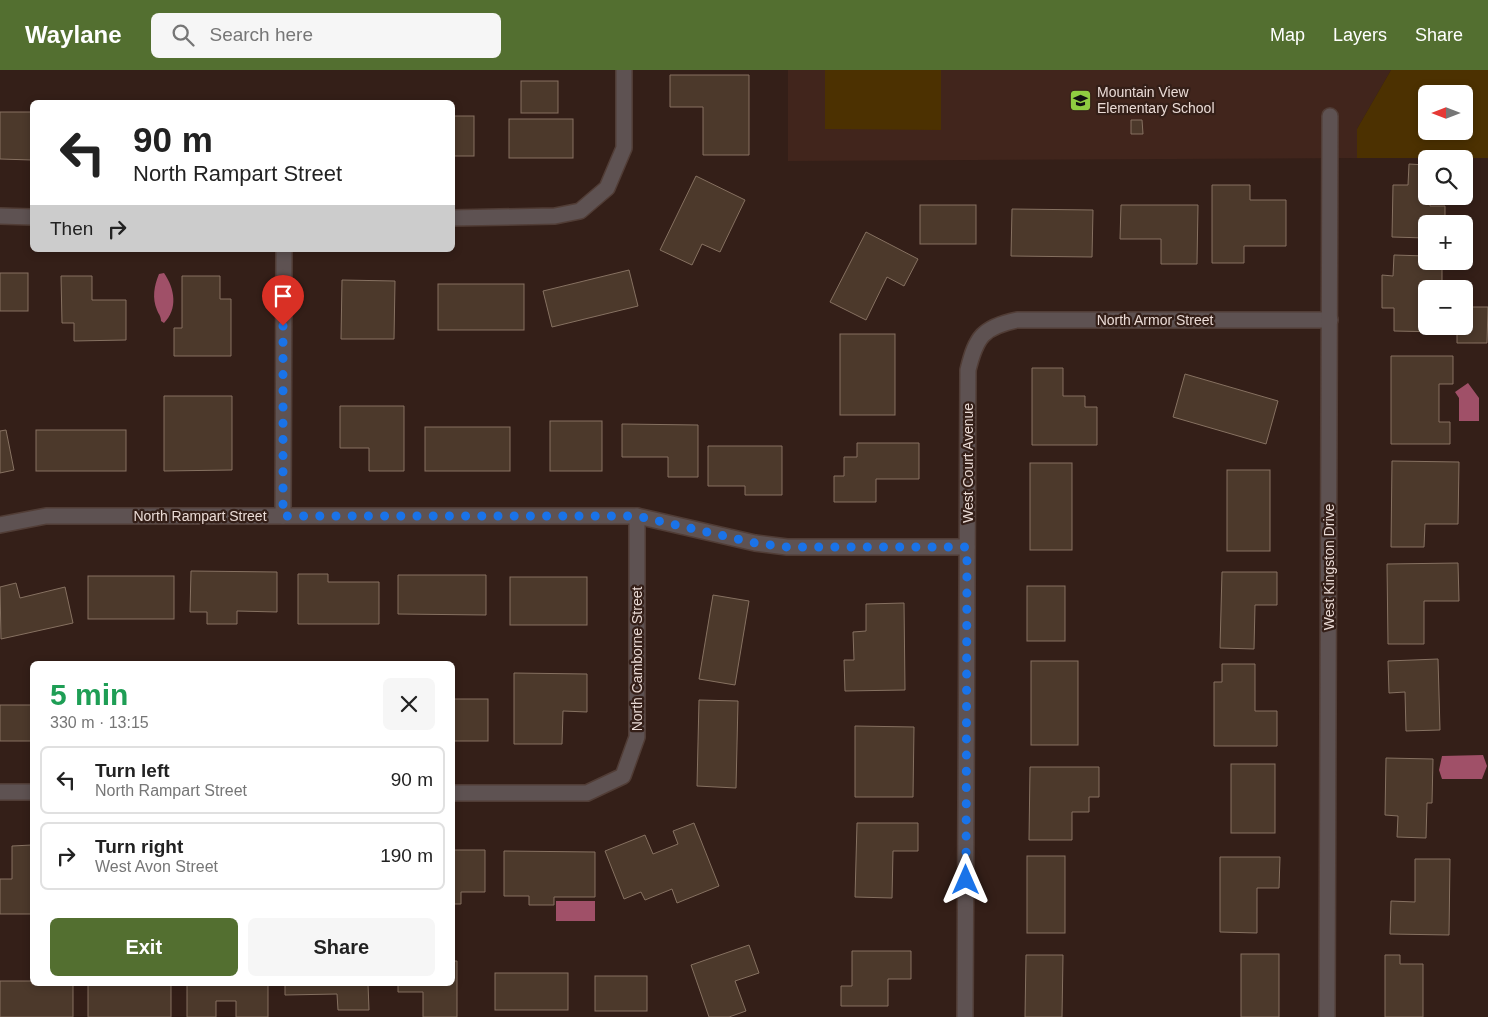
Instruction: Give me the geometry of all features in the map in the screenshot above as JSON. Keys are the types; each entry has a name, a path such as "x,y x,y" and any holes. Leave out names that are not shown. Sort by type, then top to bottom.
{"street":[{"path":"455,218 556,216 580,211 594,200 607,188 624,148 624,70"},
{"name":"West Kingston Drive","path":"1327,1017 1330,116"},
{"path":"0,216 30,217"},
{"path":"283,516 284,252"},
{"name":"North Armor Street","path":"984,333 1000,323 1017,320 1330,320"},
{"name":"West Court Avenue","path":"965,1017 968,370 973,350 984,333"},
{"name":"North Rampart Street","path":"0,525 46,516 637,516 755,543 787,547 967,547"},
{"name":"North Camborne Street","path":"455,793 587,793 623,776 637,737 637,516"},
{"path":"0,792 30,792"}],"shaded area":[{"name":"Mountain View Elementary School","path":"788,70 1391,70 1357,129 1357,158 788,161"},
{"path":"825,70 941,70 941,130 825,129"},
{"path":"1391,70 1488,70 1488,158 1473,158 1473,150 1418,150 1418,158 1357,158 1357,129"},
{"path":"164,273 173,292 173,305 164,323 161,321 155,306 154,296 159,274"},
{"path":"1468,383 1479,398 1479,421 1459,421 1459,398 1455,392"},
{"path":"1483,755 1487,766 1482,779 1442,779 1439,770 1442,756"},
{"path":"556,901 595,901 595,921 556,921"}],"building":[{"path":"670,75 749,75 749,155 703,155 703,107 670,107"},
{"path":"521,81 558,81 558,113 521,113"},
{"path":"0,112 30,112 30,160 0,159"},
{"path":"455,116 474,116 474,156 455,156"},
{"path":"509,119 573,119 573,158 509,158"},
{"path":"1131,120 1142,120 1143,134 1131,134"},
{"path":"1409,164 1418,165 1418,205 1445,206 1445,215 1418,215 1418,238 1392,237 1393,185 1408,185"},
{"path":"696,176 745,200 720,252 702,244 692,265 660,250"},
{"path":"1212,185 1250,185 1250,200 1286,200 1286,246 1244,246 1244,263 1212,263"},
{"path":"920,205 976,205 976,244 920,244"},
{"path":"1121,205 1198,205 1197,264 1161,264 1161,239 1120,239"},
{"path":"1012,209 1093,210 1092,257 1011,256"},
{"path":"866,232 918,259 904,286 887,277 866,320 830,302"},
{"path":"1394,255 1418,256 1418,270 1442,270 1442,280 1418,280 1418,332 1394,331 1394,308 1382,308 1382,275 1393,276"},
{"path":"629,270 638,306 552,327 543,291"},
{"path":"0,273 28,273 28,311 0,311"},
{"path":"61,276 92,276 92,300 126,300 126,340 74,341 74,323 62,323"},
{"path":"182,276 220,276 220,299 231,299 231,356 174,356 174,328 182,328"},
{"path":"342,280 395,281 394,339 341,339"},
{"path":"438,284 524,284 524,330 438,330"},
{"path":"1473,307 1488,307 1487,343 1457,343 1457,335 1473,335"},
{"path":"840,334 895,334 895,415 840,415"},
{"path":"1391,356 1453,356 1453,384 1439,384 1439,422 1450,422 1450,444 1391,444"},
{"path":"1032,368 1063,368 1063,396 1085,396 1085,407 1097,407 1097,445 1032,445"},
{"path":"1185,374 1278,401 1266,444 1173,417"},
{"path":"164,396 232,396 232,470 164,471"},
{"path":"340,406 404,406 404,471 369,471 369,448 340,448"},
{"path":"550,421 602,421 602,471 550,471"},
{"path":"622,424 698,425 698,477 668,477 668,457 622,457"},
{"path":"425,427 510,427 510,471 425,471"},
{"path":"6,430 14,470 0,473 0,431"},
{"path":"36,430 126,430 126,471 36,471"},
{"path":"857,443 919,443 919,479 876,479 876,502 834,502 834,476 844,476 844,457 857,457"},
{"path":"708,446 782,446 782,495 745,495 745,486 708,486"},
{"path":"1392,461 1459,462 1458,524 1425,524 1424,547 1391,547"},
{"path":"1030,463 1072,463 1072,550 1030,550"},
{"path":"1227,470 1270,470 1270,551 1227,551"},
{"path":"1458,563 1459,601 1424,601 1424,644 1388,644 1387,564"},
{"path":"191,571 277,572 277,612 237,611 237,624 207,624 207,612 190,612"},
{"path":"1222,572 1277,572 1277,605 1255,605 1254,649 1220,648"},
{"path":"298,574 328,574 328,582 379,582 379,624 298,624"},
{"path":"398,575 486,575 486,615 398,614"},
{"path":"88,576 174,576 174,619 88,619"},
{"path":"510,577 587,577 587,625 510,625"},
{"path":"16,583 20,598 65,587 73,623 1,639 0,587"},
{"path":"1027,586 1065,586 1065,641 1027,641"},
{"path":"713,595 749,601 735,685 699,679"},
{"path":"904,603 905,690 845,691 844,660 854,660 853,632 866,631 866,604"},
{"path":"1438,659 1440,730 1406,731 1405,692 1389,693 1388,661"},
{"path":"1031,661 1078,661 1078,745 1031,745"},
{"path":"1222,664 1255,664 1255,711 1277,711 1277,746 1214,746 1214,682 1222,682"},
{"path":"514,673 587,674 587,712 563,711 562,744 514,744"},
{"path":"455,699 488,699 488,741 455,741"},
{"path":"699,700 738,701 736,788 697,786"},
{"path":"0,705 30,705 30,741 0,741"},
{"path":"855,726 914,727 913,797 855,797"},
{"path":"1386,758 1433,759 1432,803 1427,803 1426,838 1397,837 1398,816 1385,815"},
{"path":"1231,764 1275,764 1275,833 1231,833"},
{"path":"1030,767 1099,767 1099,797 1089,797 1089,812 1072,812 1072,840 1029,840"},
{"path":"694,823 719,886 677,903 672,889 645,900 641,892 624,899 605,851 645,835 653,854 678,844 673,831"},
{"path":"857,823 918,823 918,851 893,851 892,898 855,897"},
{"path":"30,845 30,914 0,914 0,879 12,879 12,846"},
{"path":"455,850 485,850 485,892 461,892 461,904 455,904"},
{"path":"504,851 595,852 595,897 554,897 554,905 529,905 529,896 504,896"},
{"path":"1027,856 1065,856 1065,933 1027,933"},
{"path":"1220,857 1280,857 1279,888 1257,888 1257,933 1220,932"},
{"path":"1415,859 1450,859 1449,935 1390,934 1391,901 1415,902"},
{"path":"749,945 759,973 735,981 746,1011 729,1017 709,1017 691,965"},
{"path":"852,951 911,951 911,979 888,979 888,1006 841,1006 841,986 852,986"},
{"path":"1241,954 1279,954 1279,1017 1241,1017"},
{"path":"1026,955 1063,955 1062,1017 1025,1017"},
{"path":"1385,955 1400,955 1400,964 1423,964 1423,1017 1385,1017"},
{"path":"455,961 457,961 457,1017 423,1017 423,992 398,992 398,986 455,986"},
{"path":"495,973 568,973 568,1010 495,1010"},
{"path":"595,976 647,976 647,1011 595,1011"},
{"path":"0,981 30,981 30,986 73,986 73,1017 0,1017"},
{"path":"88,986 171,986 171,1017 88,1017"},
{"path":"187,986 268,986 268,1017 236,1017 236,1001 216,1001 216,1017 187,1017"},
{"path":"285,986 368,986 369,1010 338,1010 337,994 285,995"}],"place":[{"name":"Mountain View Elementary School","path":"1081,100"}],"route":[{"path":"283,326 283,516 637,516 755,543 787,547 967,547 966,880"}]}
